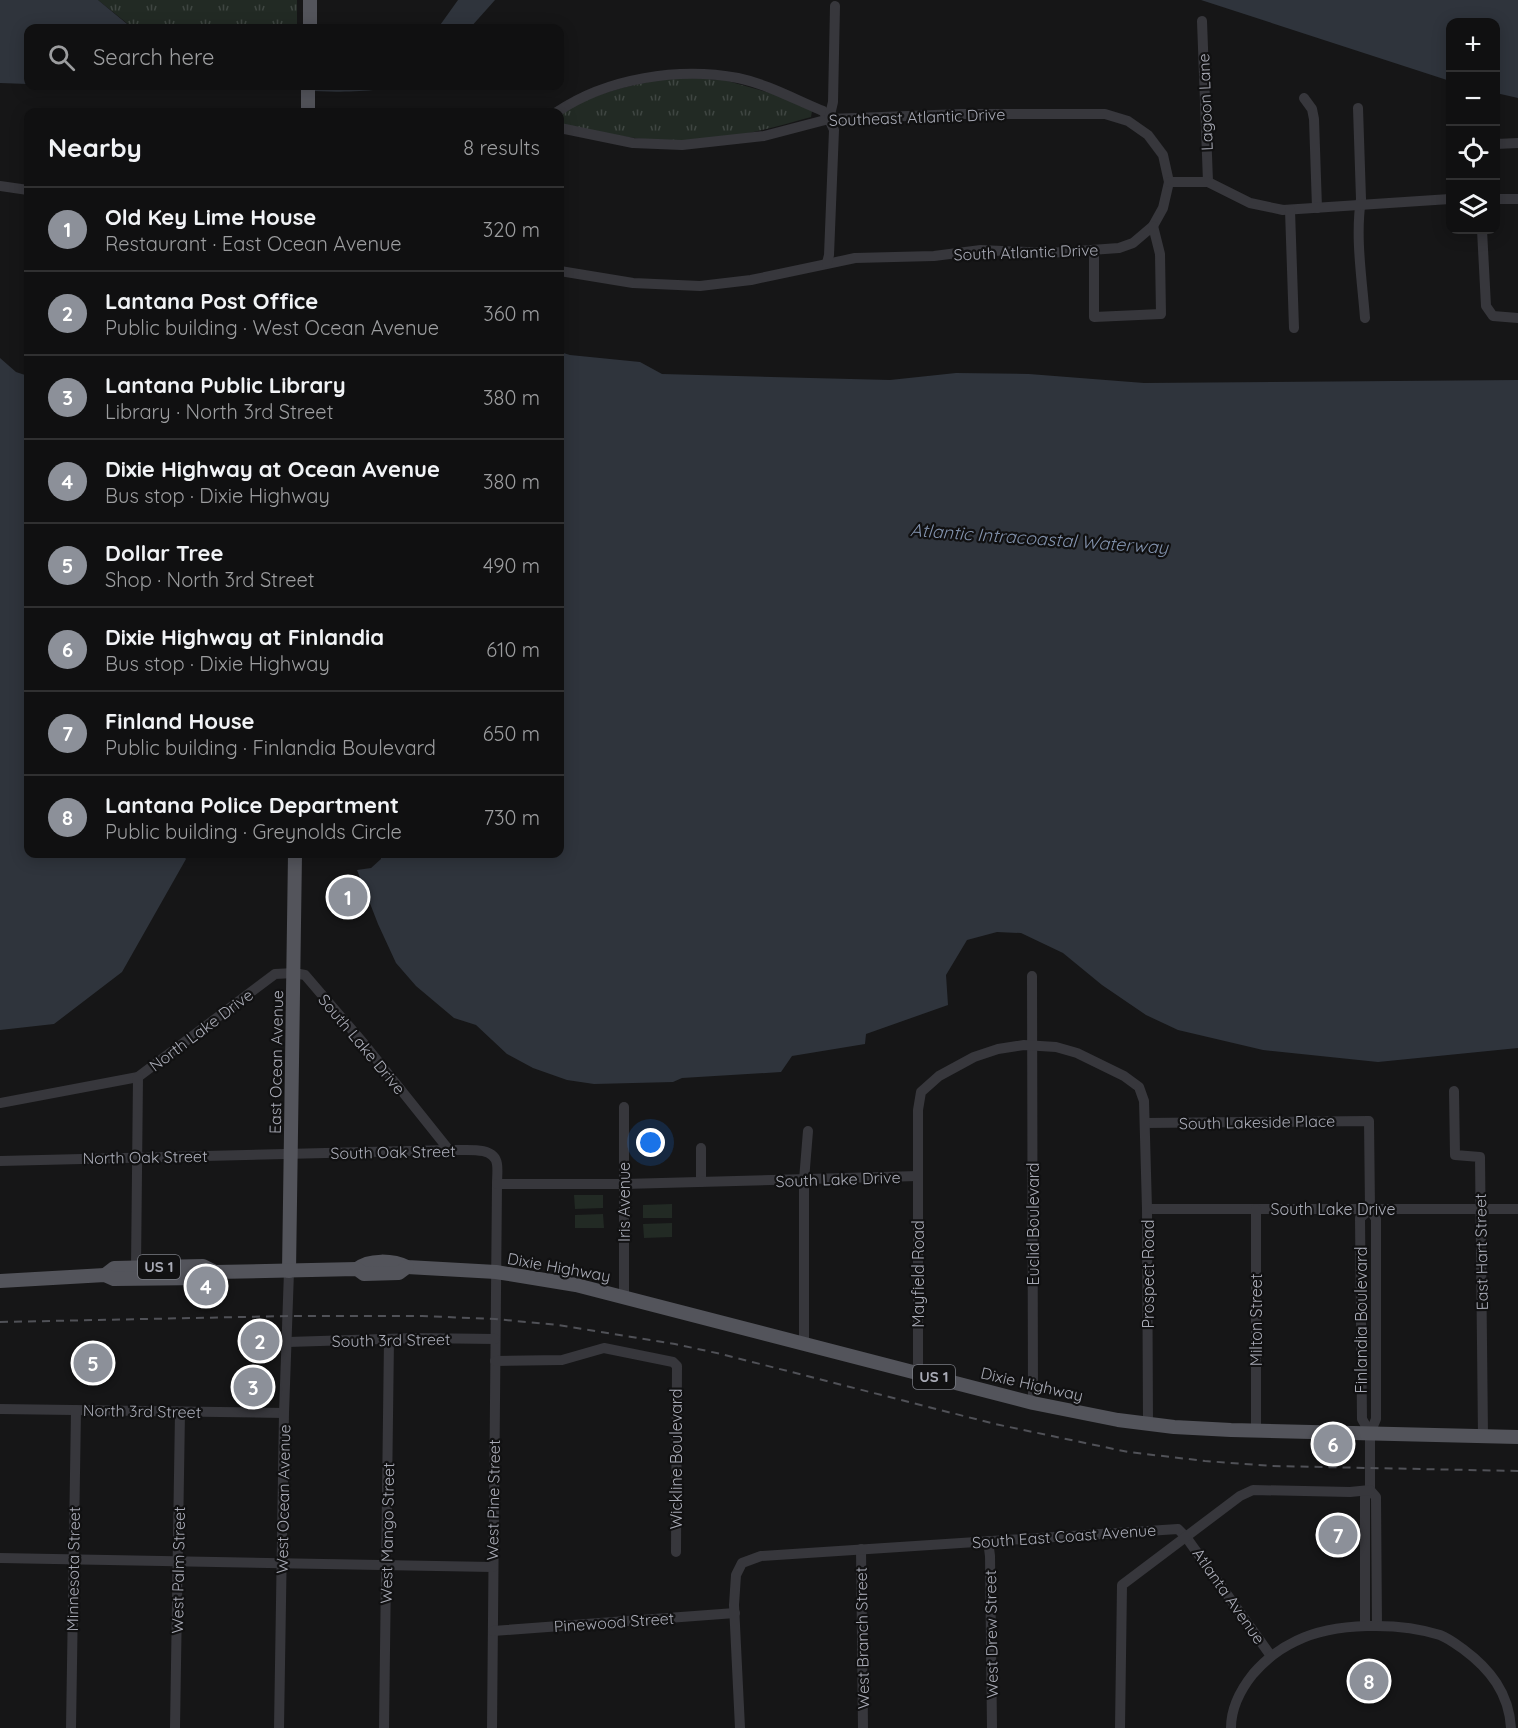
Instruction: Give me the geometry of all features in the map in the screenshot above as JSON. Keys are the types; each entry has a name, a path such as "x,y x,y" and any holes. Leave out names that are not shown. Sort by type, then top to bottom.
{"main road":[{"path":"309,24 310,0"},
{"path":"308,90 308,106"},
{"name":"East Ocean Avenue","path":"289,1271 295,858"},
{"name":"Dixie Highway","path":"105,1275 114,1268 203,1266 215,1272 357,1269 364,1274 399,1273 407,1267 496,1272 624,1296 1033,1403 1148,1424 1256,1431 1518,1437"},
{"name":"Dixie Highway","path":"0,1281 105,1275 114,1279 204,1278 215,1272"}],"street":[{"path":"829,119 833,102 835,6"},
{"name":"Lagoon Lane","path":"1202,21 1208,182"},
{"path":"564,108 579,100 636,80 670,75 718,75 758,84 823,111 834,130 827,263"},
{"path":"1304,98 1312,109 1314,119 1317,208"},
{"path":"1358,108 1360,244 1365,318"},
{"name":"Southeast Atlantic Drive","path":"564,129 633,143 682,146 764,136 829,119 960,114 1105,114 1128,121 1148,135 1163,155 1169,182"},
{"path":"1500,144 1518,143"},
{"path":"1169,182 1208,182 1260,206 1290,210 1446,199"},
{"name":"South Atlantic Drive","path":"564,272 633,283 700,285 751,280 855,258 934,256 981,250 1049,253 1119,248 1133,243 1153,225 1162,208 1169,182"},
{"path":"0,186 24,189"},
{"path":"1500,199 1518,199"},
{"path":"1290,210 1294,328"},
{"path":"1094,251 1094,317 1161,314 1160,254 1153,225"},
{"path":"1482,234 1486,306 1493,316 1518,318"},
{"name":"North Lake Drive","path":"0,1103 138,1077 275,974 294,973"},
{"name":"South Lake Drive","path":"294,973 305,975 313,984 449,1150"},
{"name":"Euclid Boulevard","path":"1032,976 1033,1403"},
{"name":"South Lake Drive","path":"497,1184 624,1184 918,1176 918,1110 921,1092 939,1076 974,1057 998,1049 1056,1047 1077,1053 1124,1076 1139,1087 1144,1101 1145,1123"},
{"path":"136,1267 138,1077"},
{"name":"East Hart Street","path":"1454,1091 1455,1155 1480,1156 1483,1436"},
{"name":"Iris Avenue","path":"624,1107 624,1296"},
{"name":"South Lakeside Place","path":"1145,1123 1369,1121"},
{"name":"Finlandia Boulevard","path":"1365,1626 1365,1497 1370,1490 1370,1433 1376,1419 1376,1219 1370,1209 1369,1121"},
{"name":"Prospect Road","path":"1145,1123 1148,1424"},
{"path":"804,1343 804,1180 808,1131"},
{"path":"701,1148 701,1182"},
{"name":"South Oak Street","path":"290,1154 485,1151 494,1156 497,1162 497,1184"},
{"name":"North Oak Street","path":"0,1161 290,1154"},
{"name":"Mayfield Road","path":"918,1176 918,1372"},
{"name":"West Pine Street","path":"492,1728 497,1184"},
{"name":"South Lake Drive","path":"1147,1209 1518,1209"},
{"name":"Milton Street","path":"1256,1209 1256,1431"},
{"name":"Finlandia Boulevard","path":"1370,1209 1360,1218 1362,1419 1370,1433"},
{"name":"West Ocean Avenue","path":"279,1728 284,1413 289,1271"},
{"name":"West Mango Street","path":"384,1728 388,1339"},
{"name":"South 3rd Street","path":"288,1342 495,1339"},
{"name":"Wickline Boulevard","path":"495,1361 562,1360 604,1348 673,1362 677,1366 676,1552"},
{"name":"North 3rd Street","path":"0,1409 284,1413"},
{"name":"Minnesota Street","path":"71,1728 76,1410"},
{"name":"West Palm Street","path":"175,1728 180,1412"},
{"path":"1120,1728 1122,1586 1240,1496 1253,1490 1350,1492 1370,1490"},
{"name":"Finlandia Boulevard","path":"1370,1490 1376,1497 1377,1626"},
{"name":"South East Coast Avenue","path":"735,1613 736,1575 742,1563 761,1556 1166,1529 1178,1529 1186,1537"},
{"name":"Atlanta Avenue","path":"1186,1537 1271,1656"},
{"name":"West Drew Street","path":"988,1541 992,1728"},
{"name":"West Branch Street","path":"861,1549 863,1728"},
{"path":"0,1558 493,1567"},
{"path":"735,1613 740,1728"},
{"name":"Pinewood Street","path":"494,1631 735,1613"},
{"path":"1231,1728 1234,1710 1246,1683 1271,1656 1311,1635 1377,1626 1438,1635 1449,1639 1471,1655 1491,1674 1499,1686 1509,1711 1511,1728"}],"green space":[{"path":"98,0 297,0 297,24 128,24"},
{"path":"672,77 724,80 774,94 812,111 811,117 735,136 688,141 640,138 564,126 564,112 572,107 599,95"},
{"path":"574,1195 603,1195 603,1208 575,1209"},
{"path":"672,1204 672,1218 643,1218 643,1205"},
{"path":"603,1214 604,1228 575,1228 575,1215"},
{"path":"672,1223 672,1237 644,1238 643,1224"}],"water":[{"path":"0,0 98,0 127,24 24,24 24,84 0,83"},
{"path":"458,0 495,0 474,24 441,24"},
{"path":"1201,0 1518,0 1518,98 1500,94 1500,18 1446,18 1446,80"},
{"path":"302,90 376,90 343,92"},
{"name":"Atlantic Intracoastal Waterway","path":"564,353 640,362 662,374 890,380 956,373 1029,374 1144,383 1518,380 1518,1048 1378,1062 1263,1050 1178,1030 1146,1015 1102,985 1063,953 1021,933 997,932 967,940 946,975 948,1005 866,1034 865,1044 792,1056 781,1072 682,1078 673,1082 594,1084 567,1080 533,1068 507,1054 476,1025 454,1018 416,986 396,963 357,870 371,868 381,859 564,858"},
{"path":"0,358 16,372 24,375 24,858 186,859 122,972 54,1024 0,1030"}],"railway":[{"path":"0,1322 289,1316 422,1316 495,1319 558,1325 721,1354 995,1424 1128,1452 1272,1466 1518,1471"}],"place":[{"name":"Old Key Lime House","path":"348,897"},
{"name":"Dixie Highway at Ocean Avenue","path":"206,1286"},
{"name":"Lantana Post Office","path":"260,1341"},
{"name":"Dollar Tree","path":"93,1363"},
{"name":"Lantana Public Library","path":"253,1387"},
{"name":"Dixie Highway at Finlandia","path":"1333,1444"},
{"name":"Finland House","path":"1338,1535"},
{"name":"Lantana Police Department","path":"1369,1681"}]}
